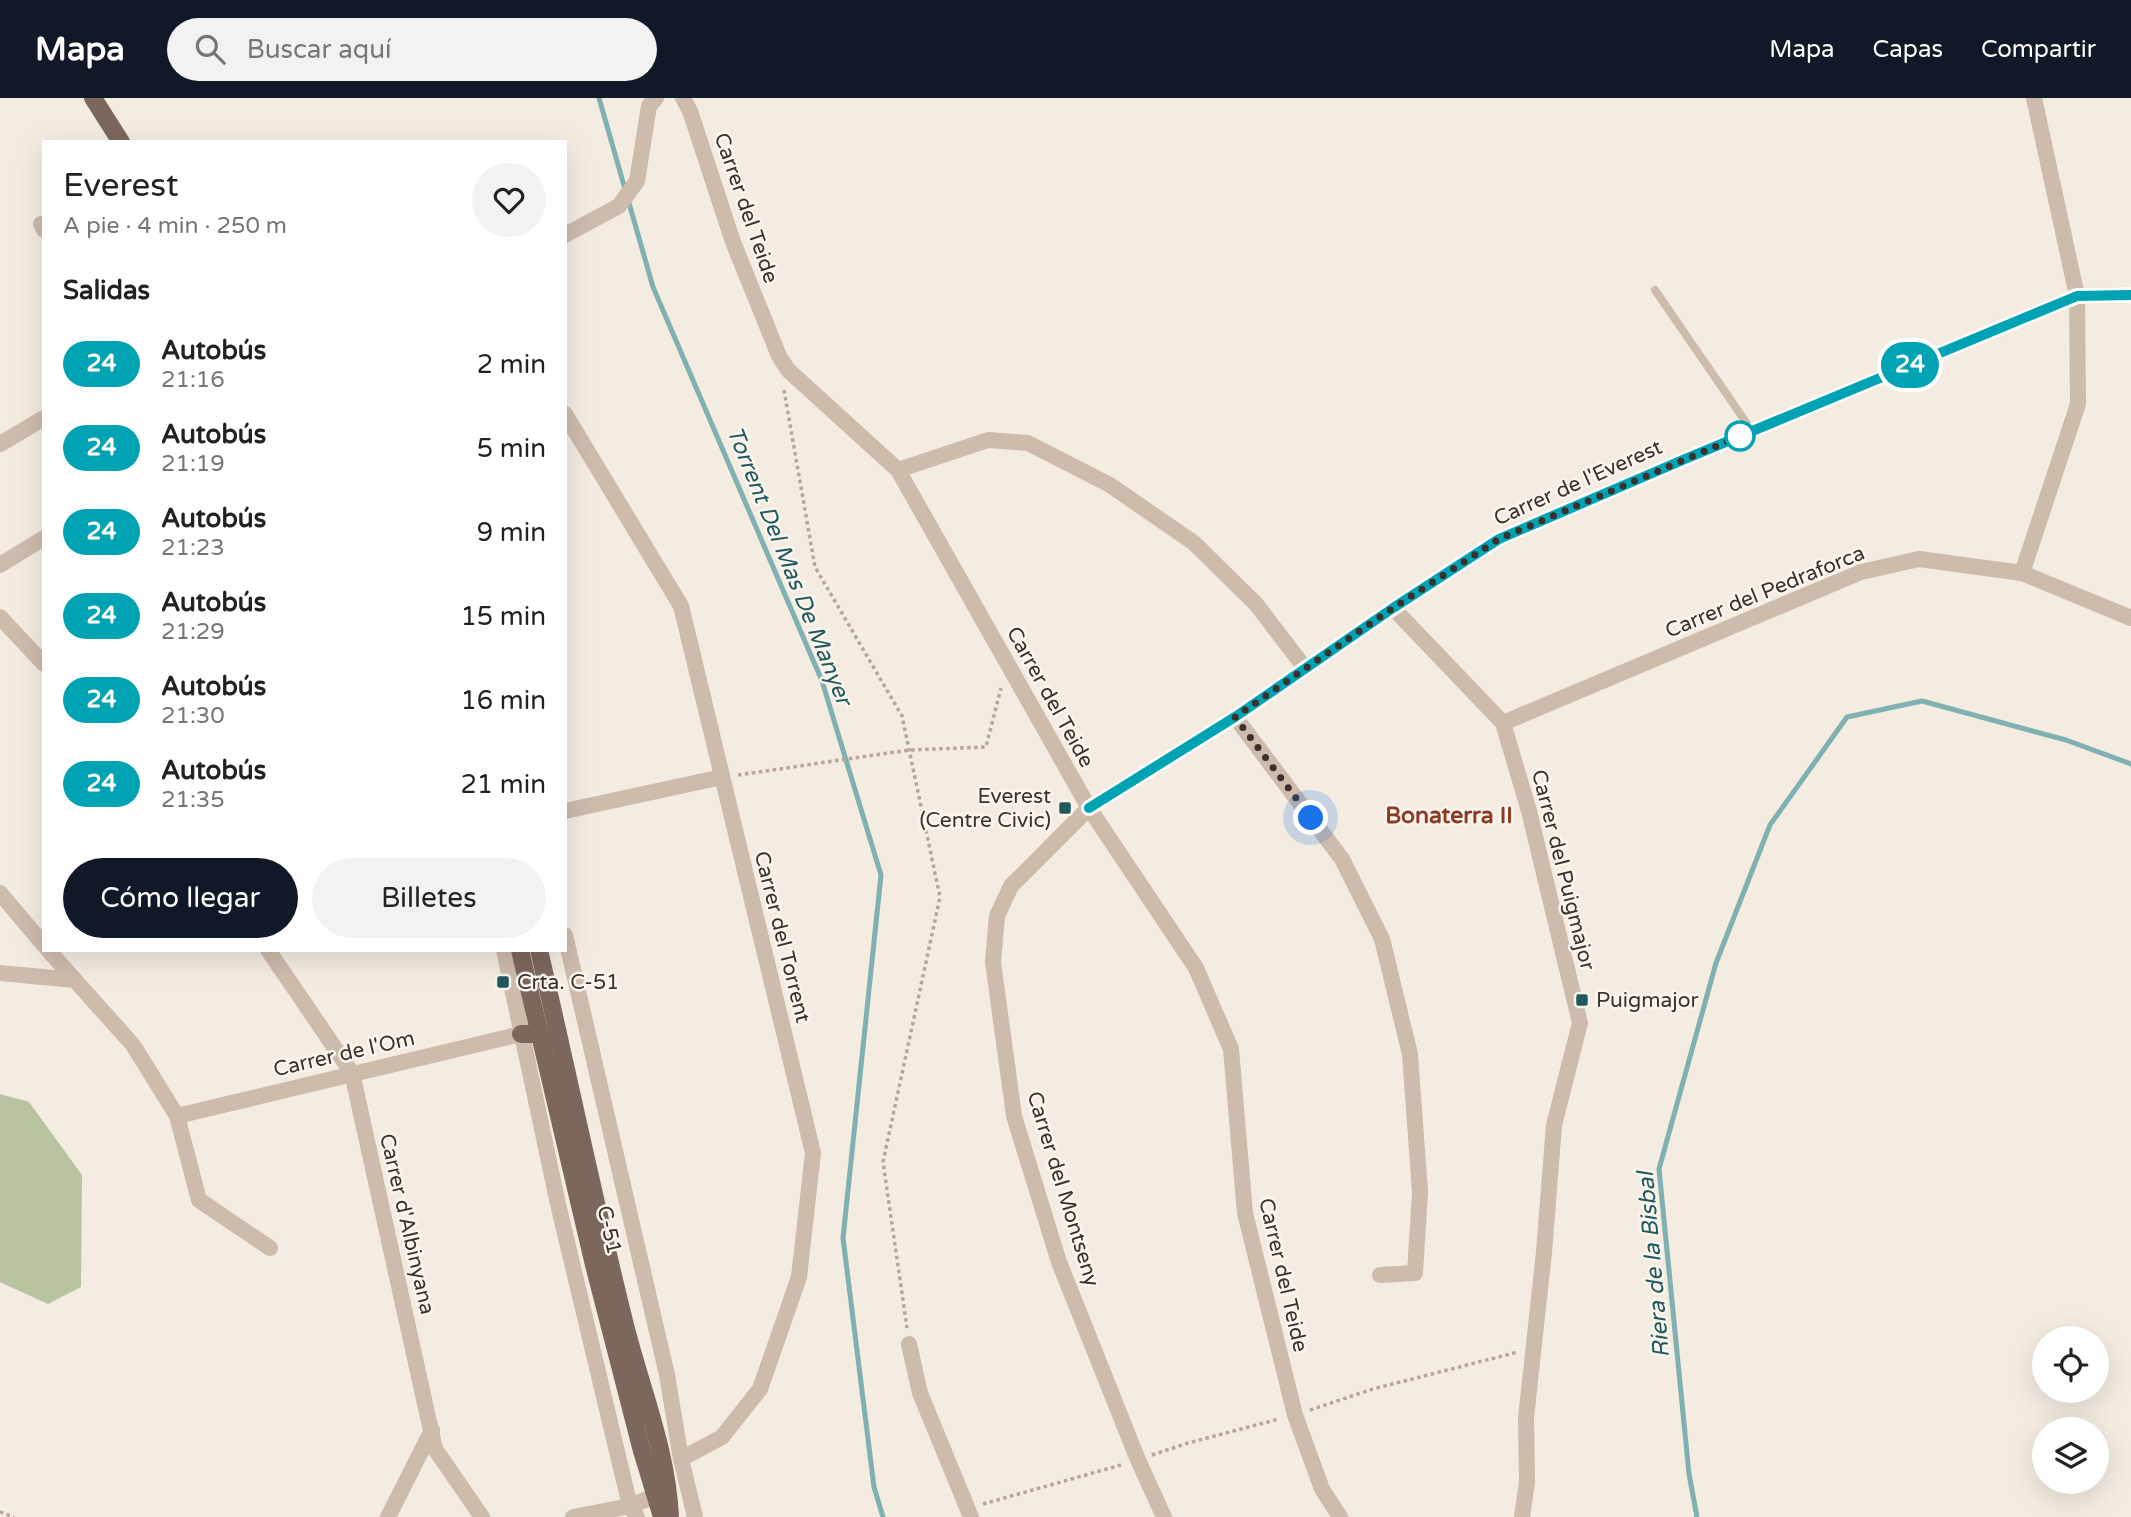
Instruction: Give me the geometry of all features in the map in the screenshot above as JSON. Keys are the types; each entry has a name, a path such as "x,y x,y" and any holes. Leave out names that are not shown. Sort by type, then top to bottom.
{"main road":[{"path":"93,98 120,140"},
{"name":"C-51","path":"520,952 531,1034 662,1517"},
{"name":"C-51","path":"539,952 626,1328 660,1452 669,1494 670,1517"},
{"path":"531,1034 551,1046 580,1171 595,1198"},
{"path":"642,1383 641,1411 659,1483 655,1496"}],"street":[{"path":"567,234 619,206 635,183 649,106 656,98"},
{"name":"Carrer del Teide","path":"683,98 690,111 733,242 779,356 788,370 898,470 1089,808 1196,968 1231,1049 1245,1213 1295,1415 1322,1489 1340,1517"},
{"path":"2022,573 2078,404 2077,296 2034,98"},
{"name":"Carrer de l'Everest","path":"1089,808 1235,717 1499,539 2077,296 2131,295"},
{"name":"Carrer del Torrent","path":"567,417 681,606 813,1153 799,1277 760,1389 722,1437 681,1459"},
{"path":"0,444 42,419"},
{"path":"898,470 988,440 1028,443 1110,485 1194,543 1256,604 1305,668"},
{"path":"0,565 42,539"},
{"name":"Carrer del Pedraforca","path":"1503,723 1861,572 1919,559 2022,573 2131,618"},
{"name":"Carrer del Puigmajor","path":"1393,608 1503,723 1529,811 1580,1023 1554,1125 1526,1418 1527,1482 1522,1517"},
{"path":"0,617 42,662"},
{"path":"1235,717 1342,859 1381,939 1410,1055 1420,1192 1415,1273 1380,1275"},
{"path":"567,811 722,777"},
{"name":"Carrer del Montseny","path":"1089,808 1011,886 997,916 993,962 1014,1116 1059,1262 1138,1460 1164,1517"},
{"path":"0,893 42,943"},
{"path":"567,944 667,1376 681,1459 695,1517"},
{"path":"50,952 133,1045 177,1116 199,1200 270,1248"},
{"name":"Carrer d'Albinyana","path":"269,952 352,1073 435,1449 482,1517"},
{"path":"505,952 531,1034 558,1203 634,1511"},
{"path":"0,972 74,980"},
{"name":"Carrer de l'Om","path":"177,1116 352,1073 531,1034"},
{"path":"909,1343 920,1393 970,1514"},
{"path":"660,1452 667,1376"},
{"path":"388,1517 432,1430"},
{"path":"573,1517 634,1511 655,1496"}],"lane":[{"path":"1655,289 1752,431"},
{"path":"548,952 555,982 553,1011"}],"path":[{"path":"779,356 815,567 902,716 940,897 883,1162 909,1343"},
{"path":"722,777 909,750 986,747 1007,664"},
{"path":"970,1514 979,1505 1188,1443 1295,1415 1373,1389 1534,1349"},
{"path":"0,1512 14,1517"}],"green space":[{"path":"0,1094 29,1102 82,1175 81,1287 48,1304 0,1282"}],"waterway":[{"name":"Torrent Del Mas De Manyer","path":"599,98 653,287 822,681 881,875 843,1238 874,1487 883,1517"},
{"name":"Riera de la Bisbal","path":"1697,1517 1689,1474 1659,1169 1716,963 1770,825 1847,717 1922,701 2066,740 2131,764"}],"bus line":[{"name":"24","path":"1089,808 1235,717 1499,539 2077,296 2131,295"}],"place":[{"name":"Everest (Centre Civic)","path":"1065,808"},
{"name":"Crta. C-51","path":"503,982"},
{"name":"Puigmajor","path":"1582,1000"}],"district":[{"name":"Bonaterra II","path":"1449,816"}],"route":[{"path":"1311,818 1235,717 1499,539 1740,436"}]}
